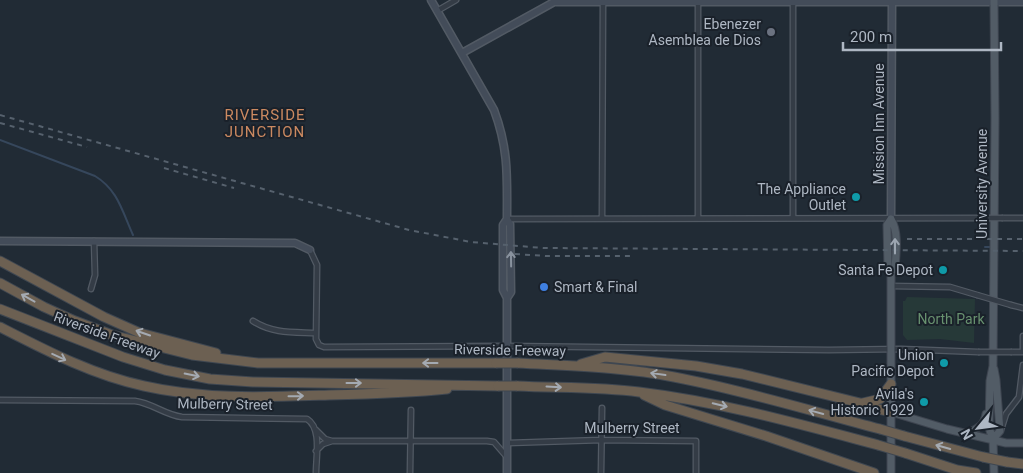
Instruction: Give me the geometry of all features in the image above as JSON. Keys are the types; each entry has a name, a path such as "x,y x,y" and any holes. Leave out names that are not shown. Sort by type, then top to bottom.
{"highway":[{"path":"0,261 88,310 140,332 258,363"},
{"name":"Riverside Freeway","path":"0,282 59,314 112,335 192,355 258,363 518,363 614,368 672,376 729,389 983,457 1023,464"},
{"name":"Riverside Freeway","path":"2,310 130,360 165,370 210,379 253,382 517,386 637,392 715,404 878,445 958,472 976,473"},
{"path":"0,327 70,362 109,376 143,386 192,395 243,398 414,393 485,386"},
{"path":"574,366 604,357 696,366 742,374 891,412"},
{"path":"860,403 880,399 891,384"},
{"path":"637,392 665,405 766,436 874,473"}],"main road":[{"name":"University Avenue","path":"994,473 993,439 989,428 993,366 995,1"},
{"name":"Mission Inn Avenue","path":"891,218 887,225 888,268 891,272 891,473"},
{"name":"University Avenue","path":"993,366 996,380 1000,432"},
{"path":"968,433 984,424 987,406 990,402"},
{"path":"891,412 929,424 1006,443 1023,443"},
{"path":"993,439 1000,432"}],"street":[{"path":"431,0 494,110 502,130 506,150 507,219 503,225 502,249 503,290 506,298 507,473"},
{"path":"437,11 456,0"},
{"path":"602,218 603,1"},
{"path":"698,1 698,218"},
{"path":"793,1 793,218"},
{"name":"Mission Inn Avenue","path":"891,218 892,1"},
{"path":"462,53 554,2 1023,2"},
{"path":"507,219 1023,218"},
{"path":"0,241 295,243 310,250 317,265 316,339 319,345 324,347 506,346 1023,352 1023,336"},
{"path":"91,289 95,275 94,241"},
{"path":"891,286 950,287 1023,308"},
{"path":"253,321 276,331 316,333"},
{"path":"1000,432 1006,414 1019,397 1023,365"},
{"name":"Mulberry Street","path":"0,400 135,401 150,404 168,415 182,417 300,418 312,422 316,430 325,439 332,441"},
{"path":"601,473 602,408"},
{"path":"410,473 411,410"},
{"path":"316,430 316,473"},
{"name":"Mulberry Street","path":"507,443 601,440 696,441 696,473"},
{"path":"316,451 323,444 332,441 487,441 494,442 507,457"}],"green space":[{"name":"North Park","path":"907,297 975,299 974,343 940,339 907,340 903,335 903,301"}],"waterway":[{"path":"0,140 95,176 114,194 133,235"},
{"path":"985,247 992,247"}],"railway":[{"path":"0,115 409,230 471,242 543,248 1023,251"},
{"path":"0,123 87,147"},
{"path":"164,168 234,188"},
{"path":"907,239 1023,239"},
{"path":"515,254 630,256"}],"place":[{"name":"Ebenezer Asemblea de Dios","path":"771,32"},
{"name":"The Appliance Outlet","path":"856,197"},
{"name":"Santa Fe Depot","path":"943,270"},
{"name":"Smart & Final","path":"544,287"},
{"name":"Union Pacific Depot","path":"944,363"},
{"name":"Avila's Historic 1929","path":"924,402"}],"district":[{"name":"RIVERSIDE JUNCTION","path":"265,124"}]}
